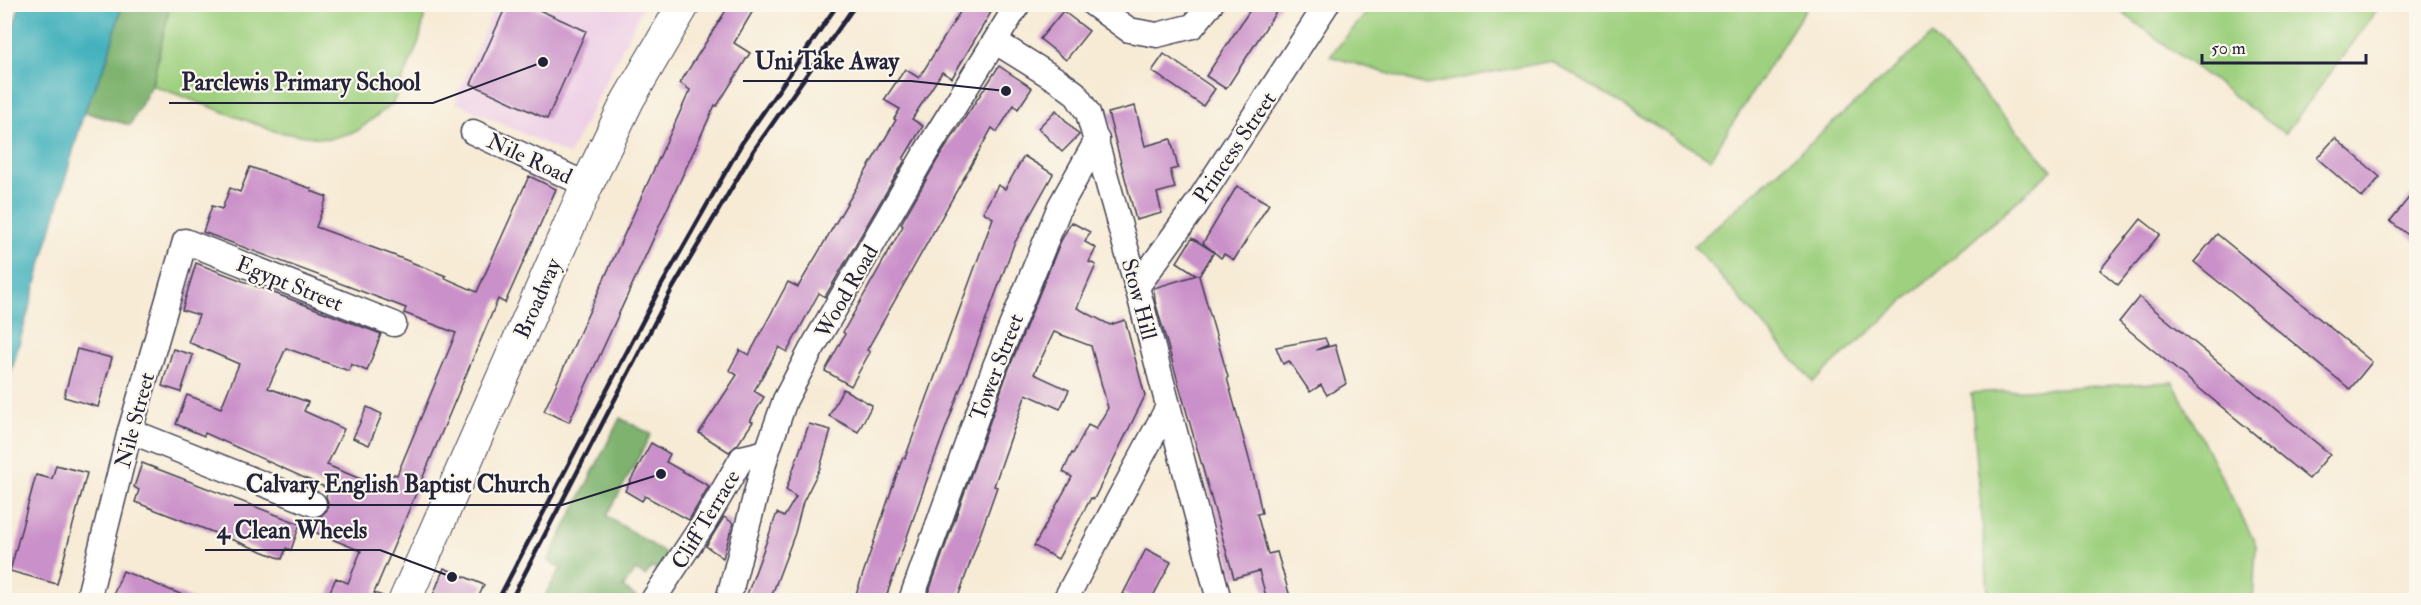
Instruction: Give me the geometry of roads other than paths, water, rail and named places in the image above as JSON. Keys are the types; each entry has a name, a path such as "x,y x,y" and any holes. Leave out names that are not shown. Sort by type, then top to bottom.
{"main road":[{"name":"Broadway","path":"405,600 587,184 628,100 684,4"}],"street":[{"name":"Wood Road","path":"728,600 767,452 785,400 926,152 996,42 1017,4"},
{"path":"1093,4 1129,30 1157,35 1194,26 1211,4"},
{"name":"Princess Street","path":"1137,287 1196,206 1327,4"},
{"name":"Stow Hill","path":"996,42 1075,93 1088,113 1137,287 1219,600"},
{"name":"Nile Road","path":"473,132 587,184"},
{"name":"Tower Street","path":"911,600 995,366 1060,206 1097,140"},
{"name":"Egypt Street","path":"185,241 394,324"},
{"name":"Nile Street","path":"88,600 130,431 185,241"},
{"path":"1065,600 1168,408"},
{"path":"130,431 314,504"},
{"name":"Cliff Terrace","path":"653,600 704,524 742,458 767,452"}],"water":[{"path":"20,5 122,5 107,60 84,112 5,394 4,57"}],"railway":[{"path":"498,600 661,286 742,143 838,4"},
{"path":"511,600 671,291 754,150 856,4"}],"place":[{"name":"Parclewis Primary School","path":"543,62"},
{"name":"Uni Take Away","path":"1006,91"},
{"name":"Calvary English Baptist Church","path":"661,474"},
{"name":"4 Clean Wheels","path":"452,577"}]}
